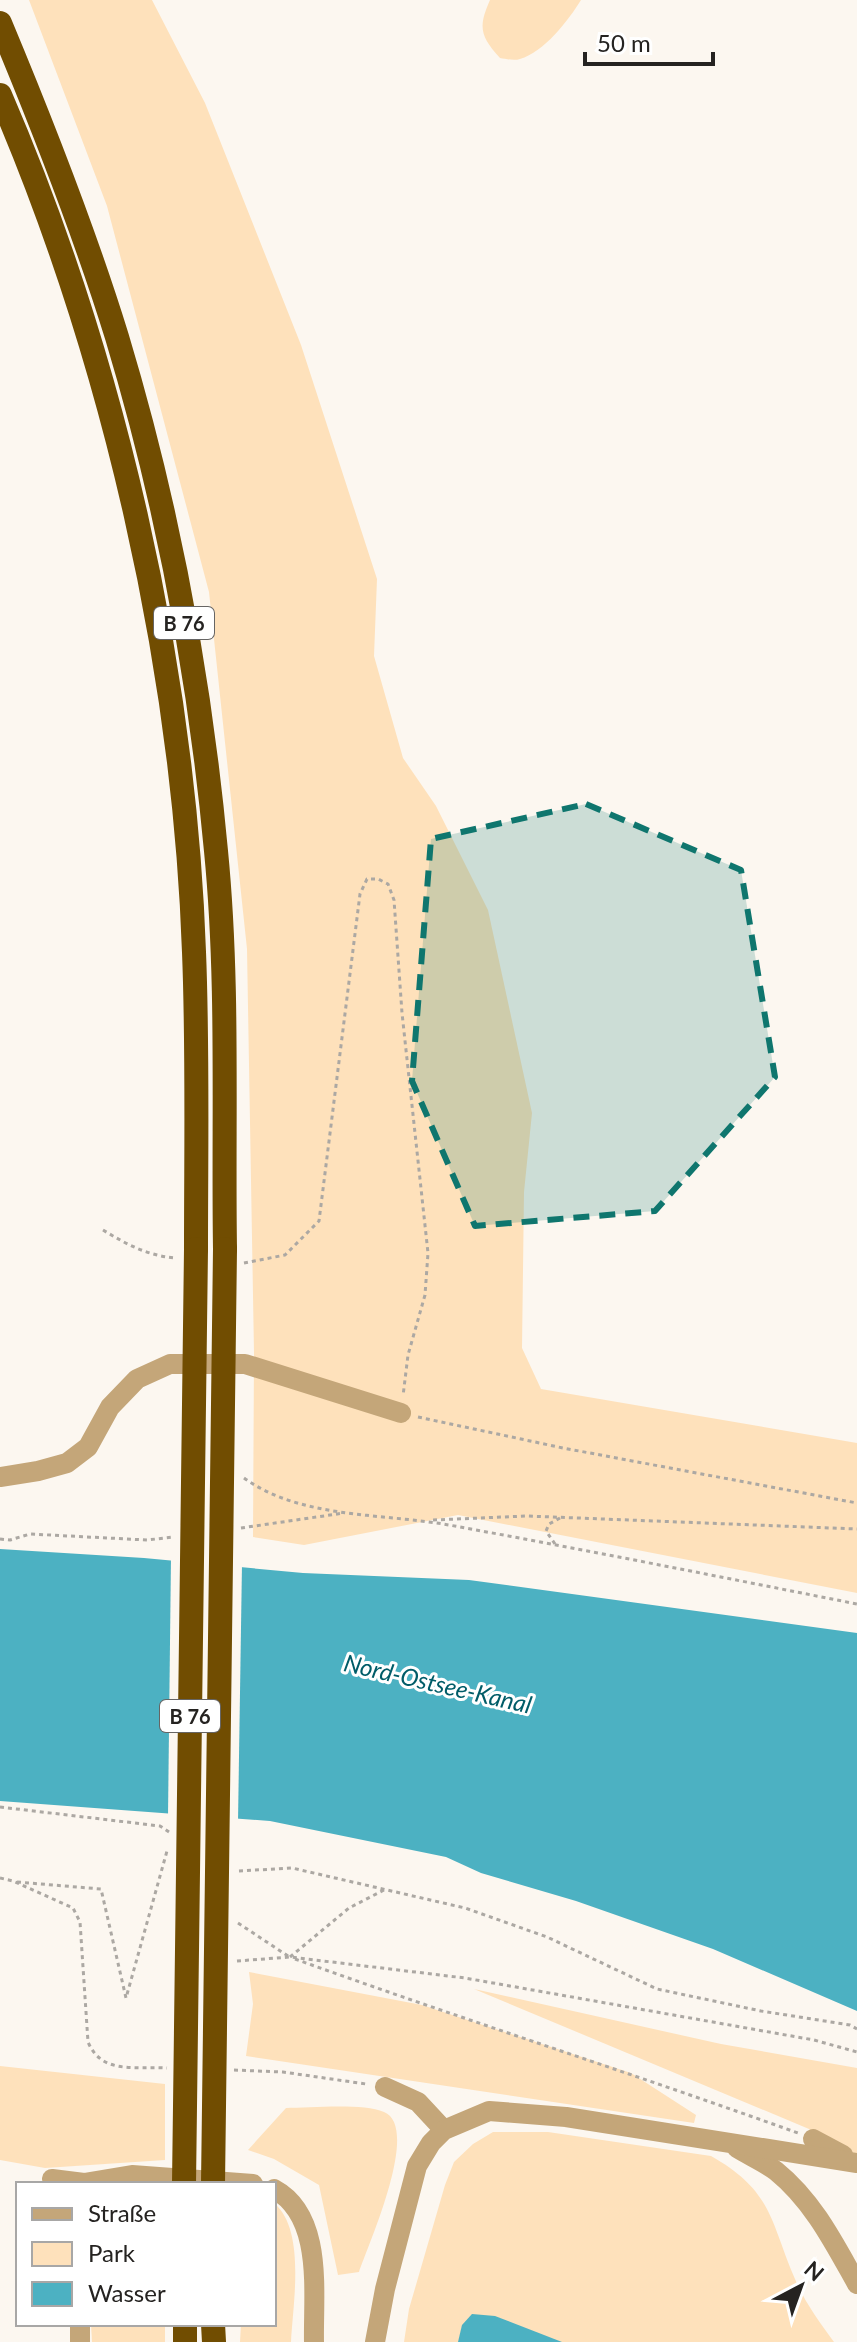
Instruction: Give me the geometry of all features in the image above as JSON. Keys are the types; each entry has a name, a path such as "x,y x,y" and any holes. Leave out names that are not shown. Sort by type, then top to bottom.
{"highway":[{"name":"B 76","path":"0,23 77,216 117,337 149,454 195,687 216,852 222,948 228,1256 213,2182"},
{"name":"B 76","path":"0,95 49,221 94,359 133,510 165,671 185,824 194,951 186,1254 184,2182"}],"lane":[{"path":"0,1477 67,1463 88,1447 110,1407 137,1379 170,1364 245,1364 401,1413"},
{"path":"385,2087 418,2102 444,2130"},
{"path":"375,2342 385,2289 417,2166 431,2143 444,2130 489,2111 566,2117 857,2163"},
{"path":"813,2139 857,2163"},
{"path":"727,2143 773,2169 797,2190 821,2220 857,2284"},
{"path":"90,2182 132,2175 226,2182"},
{"path":"52,2179 76,2182"},
{"path":"276,2190 292,2201 303,2218 308,2235 313,2262 314,2342"}],"path":[{"path":"228,1256 245,1263 285,1255 319,1221 360,894 367,879 378,879 388,884 394,900 402,1013 428,1253 425,1295 408,1355 401,1413 563,1448 857,1503"},
{"path":"103,1230 134,1248 162,1257 186,1254"},
{"path":"237,1473 262,1491 307,1506 425,1520 857,1604"},
{"path":"425,1520 527,1516 857,1529"},
{"path":"555,1544 546,1531 549,1524 560,1518"},
{"path":"0,1807 160,1826 172,1833"},
{"path":"0,1878 101,1889 126,1998 170,1847 173,1860"},
{"path":"240,1871 292,1868 465,1908 547,1937 657,1989 761,2011 850,2025 857,2029"},
{"path":"13,1881 73,1908"},
{"path":"290,1957 349,1908 385,1889"},
{"path":"290,1957 458,2017 631,2073 813,2139"},
{"path":"227,1962 290,1957 465,1978 814,2040 857,2052"}],"highlighted area":[{"path":"586,804 741,870 775,1077 655,1211 475,1226 412,1081 431,839"}],"green space":[{"path":"29,0 152,0 205,103 301,345 377,579 374,656 403,758 436,806 488,910 532,1113 524,1192 522,1348 541,1389 857,1443 857,1593 458,1515 304,1545 253,1537 254,1353 247,949 209,592 107,206"},
{"path":"490,0 581,0 546,43 515,60 500,58 485,37 483,24"},
{"path":"249,1972 422,2005 631,2073 696,2115 694,2123 246,2056 253,2004"},
{"path":"474,1989 721,2044 857,2068 857,2156 809,2129"},
{"path":"0,2066 165,2084 165,2160 45,2168 0,2160"},
{"path":"286,2108 375,2109 384,2112 394,2122 397,2139 395,2162 381,2213 359,2272 338,2275 319,2185 274,2159 248,2150"},
{"path":"493,2132 548,2132 711,2156 747,2182 758,2195 774,2224 799,2287 834,2342 404,2342 409,2309 454,2162 473,2144"},
{"path":"276,2205 284,2215 294,2249 291,2342 240,2342 241,2326 276,2326"},
{"path":"91,2326 165,2326 165,2342 92,2342"}],"water":[{"name":"Nord-Ostsee-Kanal","path":"0,1549 303,1573 469,1580 857,1633 857,2011 713,1949 576,1901 481,1873 446,1857 270,1821 0,1801"},
{"path":"472,2314 495,2316 562,2342 458,2342 462,2325"}],"pier":[{"path":"171,1556 242,1563 238,1822 168,1816"}]}
